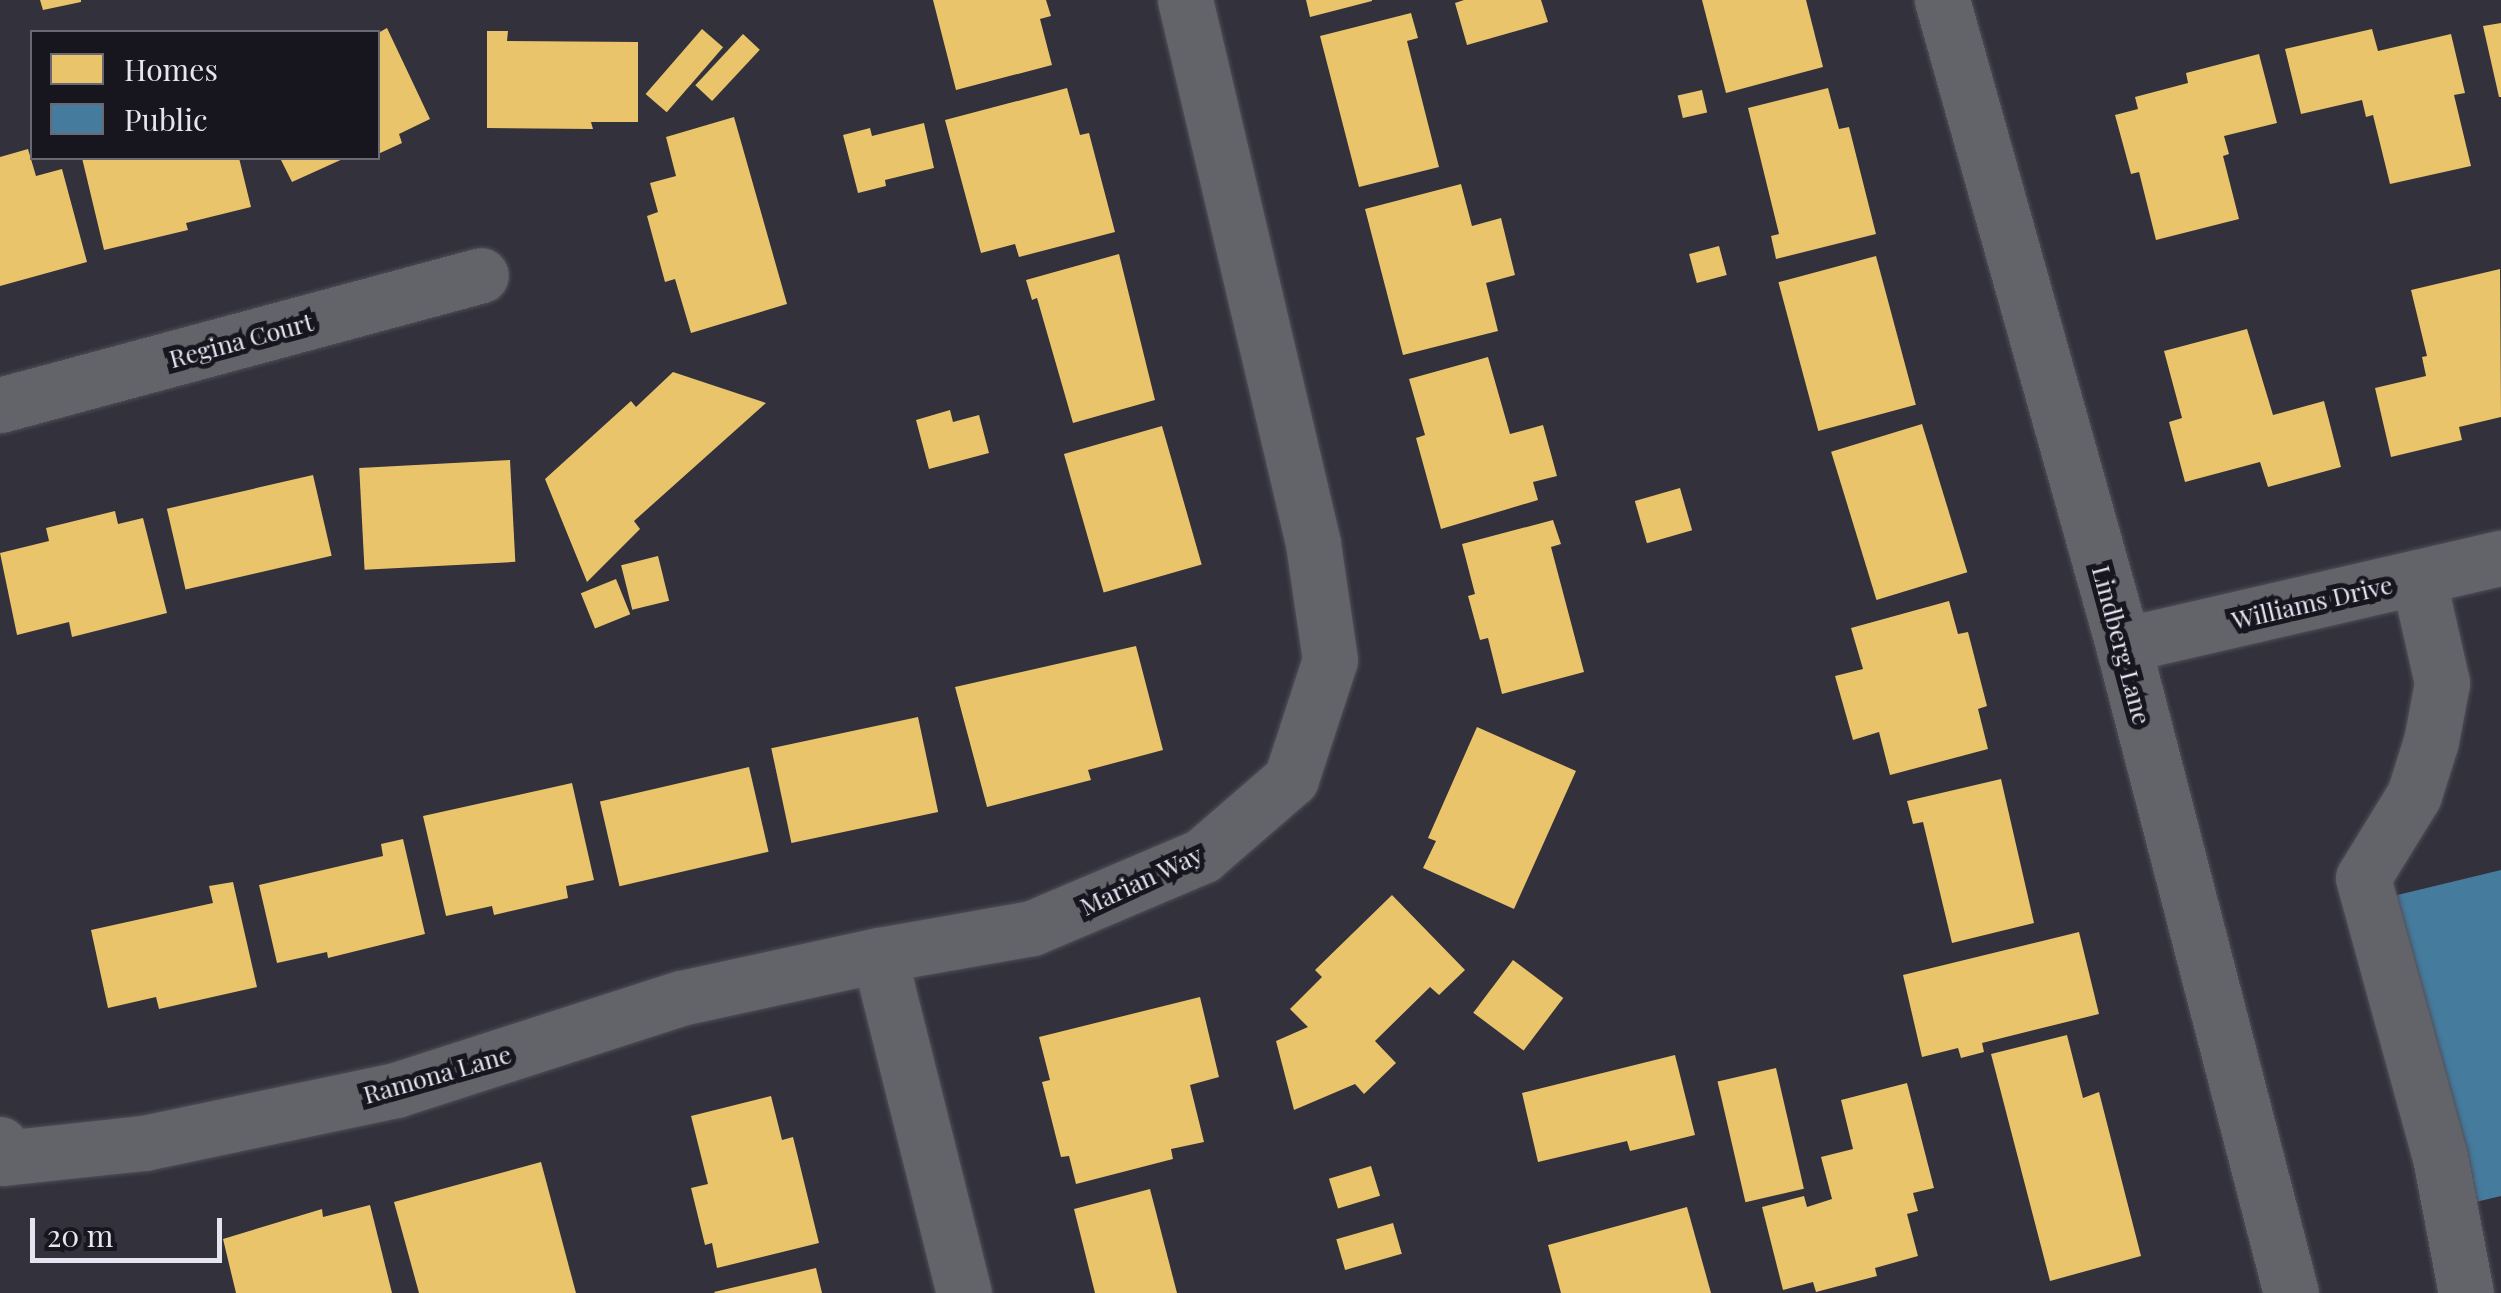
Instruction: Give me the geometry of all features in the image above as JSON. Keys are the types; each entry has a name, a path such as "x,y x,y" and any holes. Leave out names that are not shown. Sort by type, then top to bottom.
{"street":[{"name":"Marian Way","path":"879,955 1032,928 1202,856 1292,780 1330,660 1313,543 1185,0"},
{"name":"Lindberg Lane","path":"1942,0 2123,646 2291,1293"},
{"name":"Regina Court","path":"0,404 481,275"},
{"name":"Williams Drive","path":"2123,646 2501,558"},
{"path":"2418,577 2442,683 2432,741 2414,795 2363,878 2440,1157 2466,1293"},
{"name":"Ramona Lane","path":"0,1144 3,1158 144,1143 396,1090 681,998 879,955"},
{"path":"879,955 964,1293"}],"building: Homes":[{"path":"40,0 81,0 81,2 43,10"},
{"path":"933,0 1046,0 1051,16 1040,19 1052,65 956,90"},
{"path":"1306,0 1372,0 1372,1 1310,17"},
{"path":"1541,0 1548,22 1467,45 1455,3"},
{"path":"1702,0 1806,0 1823,67 1726,93"},
{"path":"1411,13 1418,38 1407,41 1439,167 1359,187 1320,36"},
{"path":"2501,23 2501,97 2499,97 2483,26"},
{"path":"387,28 430,119 399,134 402,143 380,153 380,32"},
{"path":"702,29 723,47 667,112 646,94"},
{"path":"2372,29 2378,51 2451,34 2465,93 2454,95 2471,166 2390,184 2373,115 2366,117 2362,100 2301,114 2285,49"},
{"path":"487,31 508,31 507,41 638,42 638,122 591,122 593,129 487,128"},
{"path":"743,34 760,50 712,101 695,85"},
{"path":"2259,54 2277,123 2224,136 2229,154 2223,156 2239,219 2156,240 2139,172 2131,174 2115,115 2138,109 2135,97 2188,83 2186,73"},
{"path":"1067,88 1080,135 1089,133 1115,232 1019,257 1015,244 981,253 945,120"},
{"path":"1828,88 1839,129 1849,127 1876,234 1776,259 1771,236 1779,234 1748,108"},
{"path":"1702,90 1707,112 1683,118 1678,96"},
{"path":"734,117 787,304 691,333 675,279 665,282 647,216 658,212 650,183 676,176 666,137"},
{"path":"924,123 934,168 885,180 886,186 858,193 843,135 870,128 872,136"},
{"path":"28,149 36,176 62,169 87,262 0,286 0,157"},
{"path":"82,160 239,160 251,207 186,223 188,230 104,250"},
{"path":"281,160 341,160 292,182"},
{"path":"1461,184 1472,226 1501,218 1515,275 1486,283 1498,331 1403,355 1365,209"},
{"path":"1719,246 1727,275 1697,283 1689,254"},
{"path":"1119,254 1155,400 1073,423 1037,298 1032,300 1026,280"},
{"path":"1876,256 1916,405 1818,431 1778,282"},
{"path":"2500,269 2501,417 2459,427 2462,440 2391,457 2375,388 2426,376 2422,357 2427,356 2411,290"},
{"path":"2247,329 2273,415 2324,401 2341,467 2268,487 2260,462 2185,482 2169,422 2182,418 2164,351"},
{"path":"1488,357 1510,434 1543,425 1557,476 1533,482 1538,500 1441,529 1416,438 1425,435 1409,379"},
{"path":"673,372 766,403 634,521 640,529 587,582 545,479 631,401 636,407"},
{"path":"950,410 953,422 979,415 989,453 929,469 916,420"},
{"path":"1922,424 1967,572 1876,600 1831,452"},
{"path":"1162,426 1202,564 1104,593 1064,454"},
{"path":"510,460 515,562 365,570 359,468"},
{"path":"313,475 332,556 186,590 167,509"},
{"path":"1680,488 1692,530 1647,543 1635,501"},
{"path":"115,511 118,524 143,518 167,613 72,637 69,622 17,635 0,553 49,541 46,528"},
{"path":"1553,520 1561,544 1551,547 1584,672 1502,694 1488,638 1480,640 1468,596 1475,594 1462,544"},
{"path":"658,556 669,601 632,610 621,565"},
{"path":"616,579 630,614 595,628 581,593"},
{"path":"1949,601 1958,634 1968,632 1987,706 1978,709 1988,749 1890,775 1879,732 1853,740 1835,676 1863,669 1851,628"},
{"path":"1136,646 1163,750 1088,770 1091,780 987,807 955,687"},
{"path":"918,717 938,812 791,843 771,748"},
{"path":"1477,727 1576,771 1514,909 1423,868 1436,841 1428,838"},
{"path":"749,767 769,852 619,886 600,801"},
{"path":"2001,779 2034,923 1952,943 1923,822 1913,824 1907,801"},
{"path":"572,783 594,880 566,886 568,898 494,915 492,906 446,916 423,816"},
{"path":"403,839 425,934 328,958 327,952 277,963 259,885 383,856 381,844"},
{"path":"233,882 257,987 159,1009 156,997 108,1008 91,930 213,903 209,886"},
{"path":"1392,895 1465,970 1439,995 1430,987 1375,1041 1396,1063 1364,1094 1355,1084 1294,1110 1276,1041 1308,1027 1290,1009 1322,977 1315,970"},
{"path":"2079,932 2099,1014 1982,1043 1984,1052 1961,1058 1958,1048 1922,1057 1903,975"},
{"path":"1513,960 1563,998 1524,1051 1473,1013"},
{"path":"1200,997 1219,1077 1190,1085 1204,1142 1171,1149 1173,1159 1076,1184 1069,1156 1061,1157 1042,1082 1050,1080 1039,1037"},
{"path":"2067,1035 2083,1098 2099,1092 2141,1256 2050,1281 1991,1054"},
{"path":"1675,1055 1695,1135 1630,1151 1627,1141 1538,1162 1522,1093"},
{"path":"1776,1068 1804,1189 1745,1202 1718,1081"},
{"path":"1907,1083 1934,1188 1913,1193 1918,1211 1907,1214 1918,1256 1875,1268 1877,1276 1816,1292 1813,1282 1783,1290 1762,1207 1804,1196 1807,1207 1832,1199 1821,1157 1853,1149 1841,1100"},
{"path":"771,1096 782,1140 793,1137 819,1243 717,1268 712,1243 705,1245 691,1188 708,1184 691,1116"},
{"path":"541,1162 576,1293 419,1293 394,1202"},
{"path":"1371,1166 1380,1196 1338,1209 1329,1179"},
{"path":"1150,1189 1177,1293 1095,1293 1074,1209"},
{"path":"370,1205 392,1293 236,1293 223,1239 322,1209 323,1217"},
{"path":"1687,1207 1711,1293 1561,1293 1548,1245"},
{"path":"1393,1223 1402,1254 1345,1270 1336,1239"},
{"path":"816,1268 822,1293 714,1292"}],"building: Public":[{"path":"2501,870 2501,1196 2459,1206 2385,898"}]}
